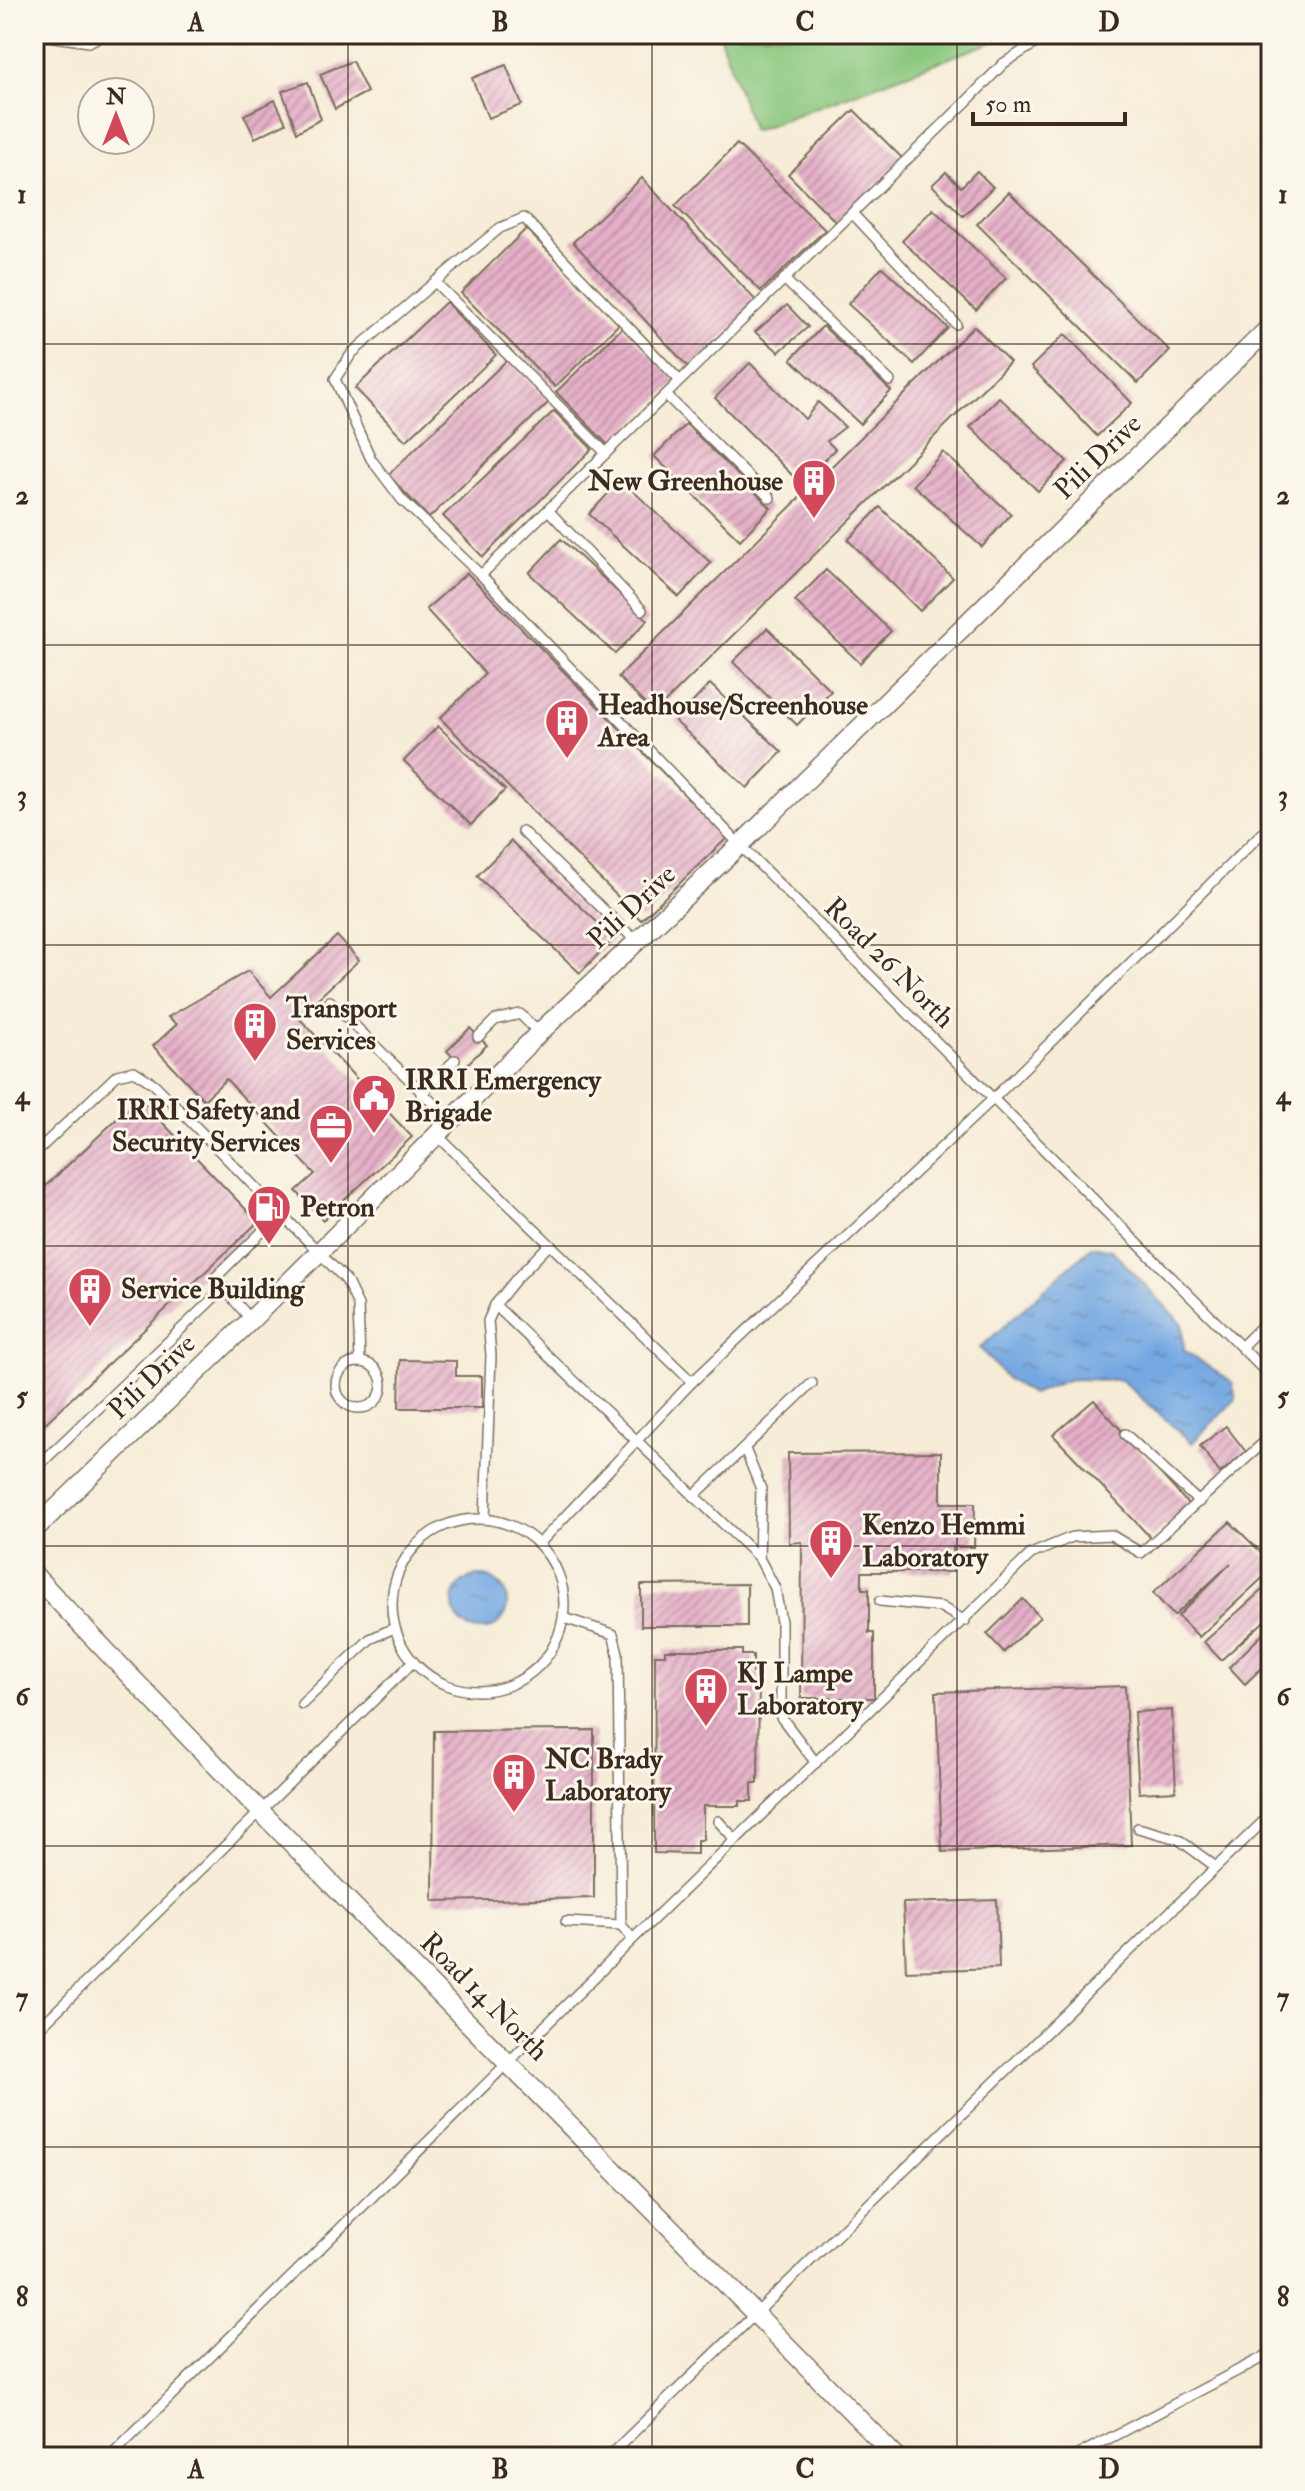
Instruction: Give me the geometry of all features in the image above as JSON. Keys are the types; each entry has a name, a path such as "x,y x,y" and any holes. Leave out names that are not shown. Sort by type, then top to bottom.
{"street":[{"name":"Pili Drive","path":"34,1530 251,1320 539,1033 740,845 1271,326"},
{"name":"Road 14 North","path":"34,1575 257,1812 509,2062 896,2457"}],"lane":[{"path":"34,34 89,42 104,34"},
{"path":"481,575 1004,63 1050,34"},
{"path":"852,213 956,324"},
{"path":"606,453 435,282 500,228 524,218 680,381"},
{"path":"784,279 890,381"},
{"name":"Road 26 North","path":"435,282 352,353 335,379 371,459 402,500 481,575 740,845 1271,1377"},
{"path":"666,395 770,498"},
{"path":"548,510 642,610"},
{"path":"539,1544 692,1382 994,1098 1271,824"},
{"path":"522,831 636,941"},
{"path":"330,1001 451,1121"},
{"path":"478,1037 495,1020 520,1014 539,1033"},
{"path":"421,1094 455,1060"},
{"path":"34,1154 117,1075 134,1071 165,1095 346,1280 358,1305 360,1362"},
{"path":"437,1135 692,1382"},
{"path":"251,1320 214,1279 280,1214"},
{"path":"485,1519 491,1355 488,1321 495,1305 549,1245"},
{"path":"34,1470 224,1288"},
{"path":"495,1305 759,1558 775,1588 781,1622 781,1717 816,1763"},
{"path":"1242,1346 1271,1317"},
{"path":"360,1362 375,1368 382,1390 374,1403 359,1408 345,1403 336,1384 341,1371 360,1362"},
{"path":"694,1496 812,1383"},
{"path":"1125,1434 1199,1502"},
{"path":"109,2457 633,1939 1031,1554 1072,1537 1111,1535 1141,1553 1271,1436"},
{"path":"745,1449 761,1489 759,1558"},
{"path":"485,1519 524,1531 539,1544 560,1578 564,1618 556,1644 539,1667 516,1683 489,1691 460,1690 434,1680 413,1662 394,1628 391,1600 397,1573 411,1550 432,1532 458,1521 485,1519"},
{"path":"880,1601 941,1607 965,1621"},
{"path":"564,1618 613,1634 618,1653 621,1925 633,1939"},
{"path":"302,1704 370,1639 394,1628"},
{"path":"34,2033 413,1662"},
{"path":"608,2457 1271,1814"},
{"path":"718,1821 736,1840"},
{"path":"1138,1828 1178,1839 1216,1867"},
{"path":"566,1922 621,1925"},
{"path":"1074,2457 1271,2353"}],"green space":[{"path":"719,34 999,34 1000,39 753,131"}],"water":[{"path":"1092,1246 1112,1250 1182,1324 1184,1350 1232,1382 1236,1399 1192,1443 1121,1380 1070,1379 1032,1394 1007,1379 980,1348"},
{"path":"480,1576 499,1584 507,1603 499,1622 480,1630 461,1622 453,1603 461,1584"}],"building":[{"path":"352,61 367,92 335,109 320,74"},
{"path":"506,65 522,105 488,118 472,78"},
{"path":"308,82 321,119 297,132 282,91"},
{"path":"275,100 286,123 255,138 244,115"},
{"path":"854,110 903,159 837,223 788,174"},
{"path":"737,144 825,230 761,291 675,206"},
{"path":"977,171 993,187 963,216 932,185 946,172 961,187"},
{"path":"642,178 759,304 689,368 573,242"},
{"path":"1009,192 1170,351 1138,383 977,224"},
{"path":"933,209 1006,278 976,310 902,241"},
{"path":"526,229 620,323 555,387 461,293"},
{"path":"882,267 948,328 914,364 848,304"},
{"path":"446,302 496,355 406,441 355,388"},
{"path":"787,305 808,327 779,352 755,332"},
{"path":"823,326 891,391 860,424 791,359"},
{"name":"New Greenhouse","path":"974,326 1010,362 654,713 618,677"},
{"path":"623,327 676,381 609,446 556,392"},
{"path":"1065,334 1132,403 1097,436 1031,367"},
{"path":"508,359 549,402 429,518 388,475"},
{"path":"750,363 805,419 818,402 845,427 827,441 835,449 800,483 715,398"},
{"path":"999,397 1067,461 1038,491 970,427"},
{"path":"554,411 592,449 483,557 443,516"},
{"path":"686,424 771,508 740,540 654,456"},
{"path":"943,452 1011,514 982,547 913,485"},
{"path":"621,480 711,563 679,597 589,514"},
{"path":"880,507 953,578 920,611 848,540"},
{"path":"561,539 648,620 615,654 529,573"},
{"path":"826,570 891,631 860,663 795,601"},
{"name":"Headhouse/Screenhouse Area","path":"467,573 727,838 641,920 440,718 485,674 426,609"},
{"path":"767,628 831,691 797,725 733,662"},
{"path":"710,684 782,752 747,788 675,721"},
{"path":"438,726 505,790 471,825 404,761"},
{"path":"511,841 614,938 580,973 477,876"},
{"name":"Transport Services","path":"337,936 359,960 298,1017 412,1137 323,1220 296,1191 315,1174 226,1079 204,1100 153,1046 177,1024 168,1017 248,971 271,997"},
{"path":"470,1028 487,1045 463,1068 447,1051"},
{"name":"Service Building","path":"139,1098 258,1222 34,1434 34,1197"},
{"path":"400,1360 456,1361 456,1376 482,1376 482,1408 399,1408"},
{"path":"1094,1400 1188,1504 1151,1538 1053,1435"},
{"path":"1226,1426 1246,1452 1220,1473 1200,1446"},
{"name":"Kenzo Hemmi Laboratory","path":"941,1452 941,1503 975,1503 974,1547 953,1547 953,1572 862,1572 862,1589 869,1589 869,1633 874,1633 874,1698 801,1698 802,1542 789,1543 788,1453"},
{"path":"1230,1522 1271,1562 1271,1570 1199,1637 1178,1616 1231,1563 1174,1616 1153,1593"},
{"path":"1271,1582 1271,1615 1221,1660 1204,1642"},
{"path":"747,1584 747,1626 641,1626 641,1585"},
{"path":"1023,1599 1040,1617 1004,1652 987,1634"},
{"path":"1271,1626 1271,1659 1245,1684 1229,1667"},
{"name":"KJ Lampe Laboratory","path":"665,1650 742,1650 742,1655 753,1655 753,1673 759,1673 758,1783 752,1783 752,1801 740,1801 740,1806 703,1806 703,1840 697,1840 697,1854 654,1853 655,1655 665,1655"},
{"path":"1125,1686 1131,1845 942,1852 936,1692"},
{"path":"1172,1710 1176,1791 1139,1793 1134,1712"},
{"name":"NC Brady Laboratory","path":"594,1730 594,1898 433,1901 434,1731"},
{"path":"997,1900 999,1968 906,1971 903,1903"}],"place":[{"name":"New Greenhouse","path":"814,520"},
{"name":"Headhouse/Screenhouse Area","path":"567,760"},
{"name":"Transport Services","path":"255,1063"},
{"name":"IRRI Emergency Brigade","path":"374,1135"},
{"name":"IRRI Safety and Security Services","path":"331,1165"},
{"name":"Petron","path":"269,1246"},
{"name":"Service Building","path":"90,1328"},
{"name":"Kenzo Hemmi Laboratory","path":"831,1580"},
{"name":"KJ Lampe Laboratory","path":"706,1728"},
{"name":"NC Brady Laboratory","path":"514,1814"}]}
